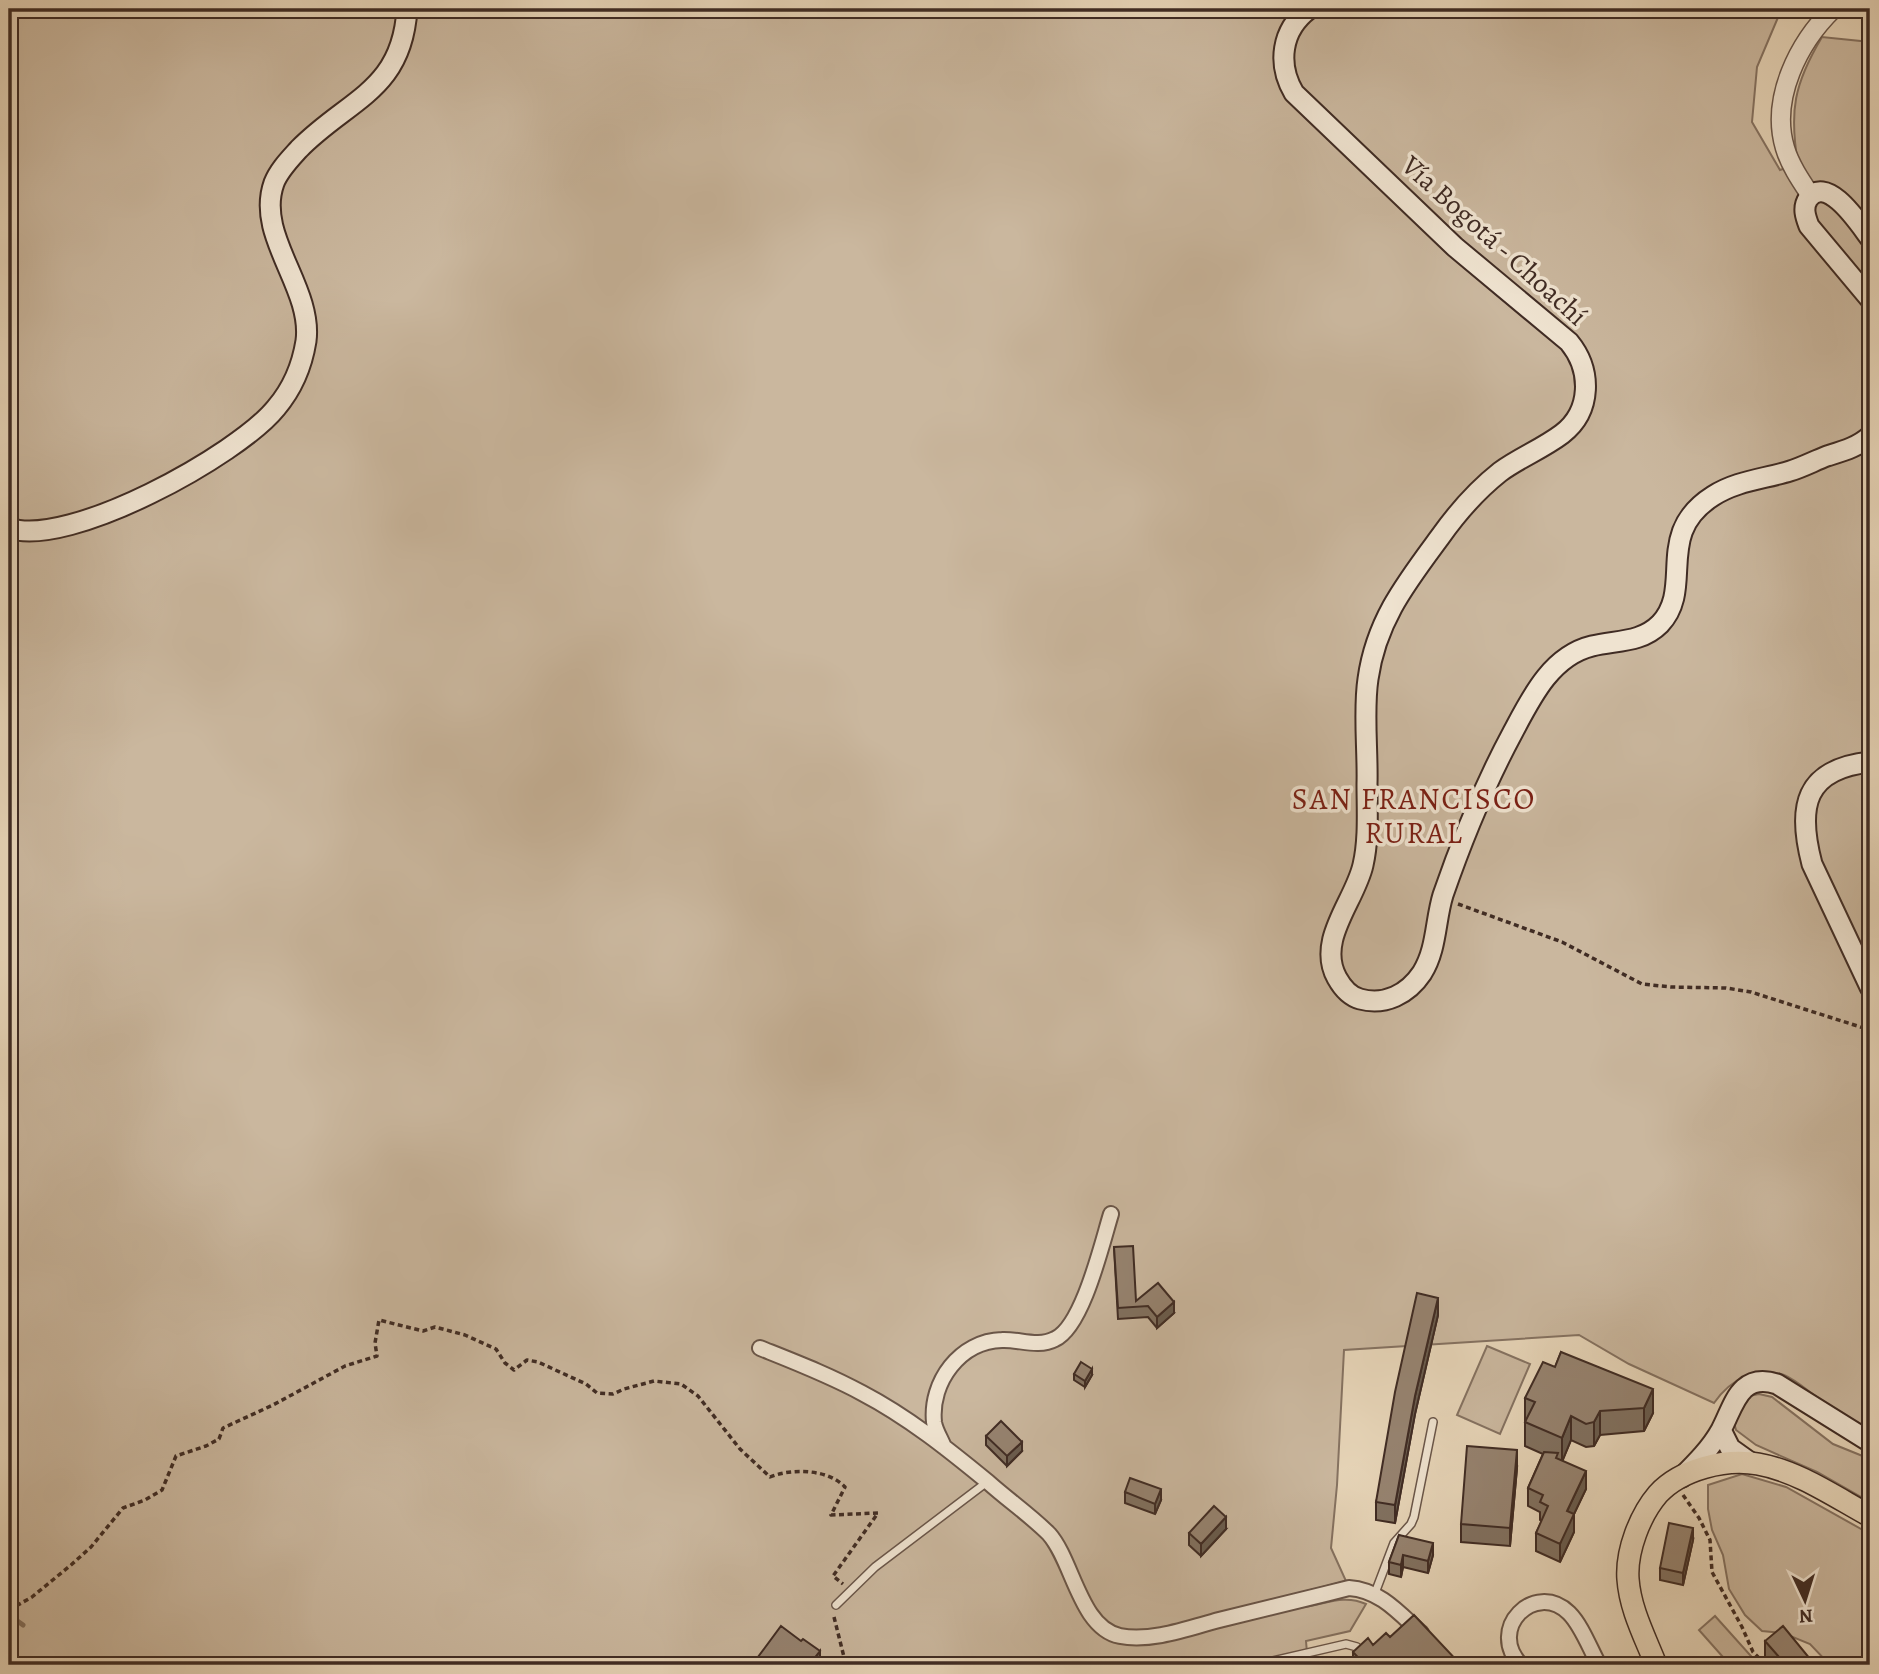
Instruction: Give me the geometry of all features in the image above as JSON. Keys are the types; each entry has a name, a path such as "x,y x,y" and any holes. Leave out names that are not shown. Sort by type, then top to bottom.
{"main road":[{"path":"9,528 37,530 77,523 133,501 225,452 275,410 297,376 306,338 306,317 275,233 271,200 274,183 285,164 308,141 380,82 398,54 406,27 407,9"},
{"name":"Vía Bogotá - Choachí","path":"1308,9 1292,26 1284,45 1285,75 1294,93 1455,247 1569,342 1581,359 1586,380 1584,401 1568,428 1497,474 1466,503 1410,577 1389,610 1376,644 1367,680 1368,758 1364,862 1359,881 1338,924 1331,948 1332,968 1343,988 1354,997 1385,1001 1397,997 1422,974 1430,956 1442,899 1479,802 1496,765 1542,682 1559,664 1580,650 1639,638 1662,622 1674,596 1678,542 1682,531 1703,502 1724,490 1849,450 1870,436"},
{"path":"1870,237 1835,196 1821,192 1811,196 1805,210 1809,226 1870,299"},
{"path":"1870,762 1845,765 1827,775 1813,789 1804,818 1812,864 1870,987"},
{"path":"1656,1665 1634,1611 1628,1579 1632,1549 1644,1515 1659,1494 1704,1453 1721,1430 1738,1394 1754,1383 1770,1382 1870,1442"},
{"path":"1721,1430 1730,1448 1751,1463"},
{"path":"1677,1480 1713,1466 1751,1463 1805,1480 1870,1516"}],"street":[{"path":"1811,196 1784,147 1784,98 1787,82 1800,49 1833,9"},
{"path":"944,1447 934,1423 936,1393 944,1375 957,1358 985,1342 1002,1340 1035,1343 1055,1339 1069,1327 1079,1311 1111,1214"},
{"path":"760,1348 807,1366 864,1394 944,1447 1013,1502 1049,1535 1062,1553 1089,1611 1097,1621 1119,1636 1141,1637 1180,1630 1349,1588 1375,1593 1421,1637"},
{"path":"1521,1665 1509,1647 1511,1624 1528,1606 1545,1603 1557,1605 1572,1617 1599,1665"}],"lane":[{"path":"1375,1593 1394,1543 1414,1517 1433,1422"},
{"path":"836,1605 875,1567 987,1482"},
{"path":"1255,1665 1346,1644 1357,1647 1368,1665 1378,1660"}],"path":[{"path":"1442,899 1562,942 1642,984 1671,988 1726,988 1751,992 1870,1030"},
{"path":"9,1611 32,1597 81,1556 123,1508 162,1490 176,1455 206,1446 219,1439 223,1428 293,1395 345,1366 377,1356 375,1343 379,1320 423,1331 435,1327 465,1335 496,1349 505,1363 514,1370 527,1360 538,1362 586,1384 597,1393 613,1394 654,1381 681,1384 698,1396 740,1449 770,1478 800,1471 838,1480 845,1487 831,1515 878,1513 833,1576 851,1589"},
{"path":"1677,1480 1681,1492 1710,1540 1712,1572 1753,1652 1766,1665"},
{"path":"836,1605 834,1615 846,1665"}],"shaded area":[{"path":"9,9 1787,9 1779,15 1757,67 1752,122 1780,170 1798,164 1794,128 1796,98 1805,69 1822,37 1870,42 1870,1430 1841,1414 1784,1375 1764,1372 1744,1377 1736,1381 1714,1403 1629,1364 1579,1335 1344,1350 1331,1548 1346,1581 1303,1592 1304,1607 1343,1600 1366,1604 1350,1631 1306,1641 1308,1665 9,1665"},
{"path":"1487,1346 1530,1364 1500,1434 1457,1415"},
{"path":"1759,1394 1772,1397 1833,1444 1870,1459 1870,1502 1817,1472 1756,1445 1736,1430 1733,1419 1749,1396"},
{"path":"1742,1474 1786,1487 1870,1534 1870,1665 1830,1665 1810,1644 1783,1633 1762,1631 1745,1615 1729,1589 1723,1555 1712,1530 1708,1509 1708,1485"},
{"path":"1715,1616 1759,1665 1730,1665 1699,1630"}],"building":[{"path":"1133,1246 1136,1301 1158,1283 1174,1302 1157,1317 1148,1306 1118,1308 1114,1247"},
{"path":"1417,1293 1438,1298 1415,1396 1395,1505 1376,1502 1395,1392"},
{"path":"1561,1352 1653,1389 1644,1408 1600,1411 1594,1422 1586,1424 1571,1416 1562,1438 1525,1422 1535,1402 1525,1398 1543,1362 1555,1367"},
{"path":"1081,1362 1092,1369 1085,1381 1074,1374"},
{"path":"1001,1421 1022,1442 1007,1456 986,1436"},
{"path":"1467,1446 1517,1450 1510,1528 1461,1524"},
{"path":"1544,1452 1558,1453 1556,1458 1586,1471 1567,1511 1574,1514 1560,1544 1536,1533 1548,1506 1540,1502 1543,1495 1528,1488"},
{"path":"1130,1478 1161,1489 1155,1504 1125,1492"},
{"path":"1214,1506 1226,1517 1201,1544 1189,1533"},
{"path":"1669,1523 1693,1528 1683,1573 1660,1568"},
{"path":"1399,1535 1433,1543 1428,1561 1403,1555 1401,1565 1389,1562"},
{"path":"1414,1615 1461,1665 1365,1665 1353,1652 1368,1638 1373,1645 1386,1633 1390,1637"},
{"path":"781,1626 820,1651 809,1665 752,1665"},
{"path":"1783,1626 1815,1665 1786,1665 1765,1641"}],"waterway":[{"path":"9,1615 23,1625"}],"district":[{"name":"SAN FRANCISCO RURAL","path":"1414,816"}]}
